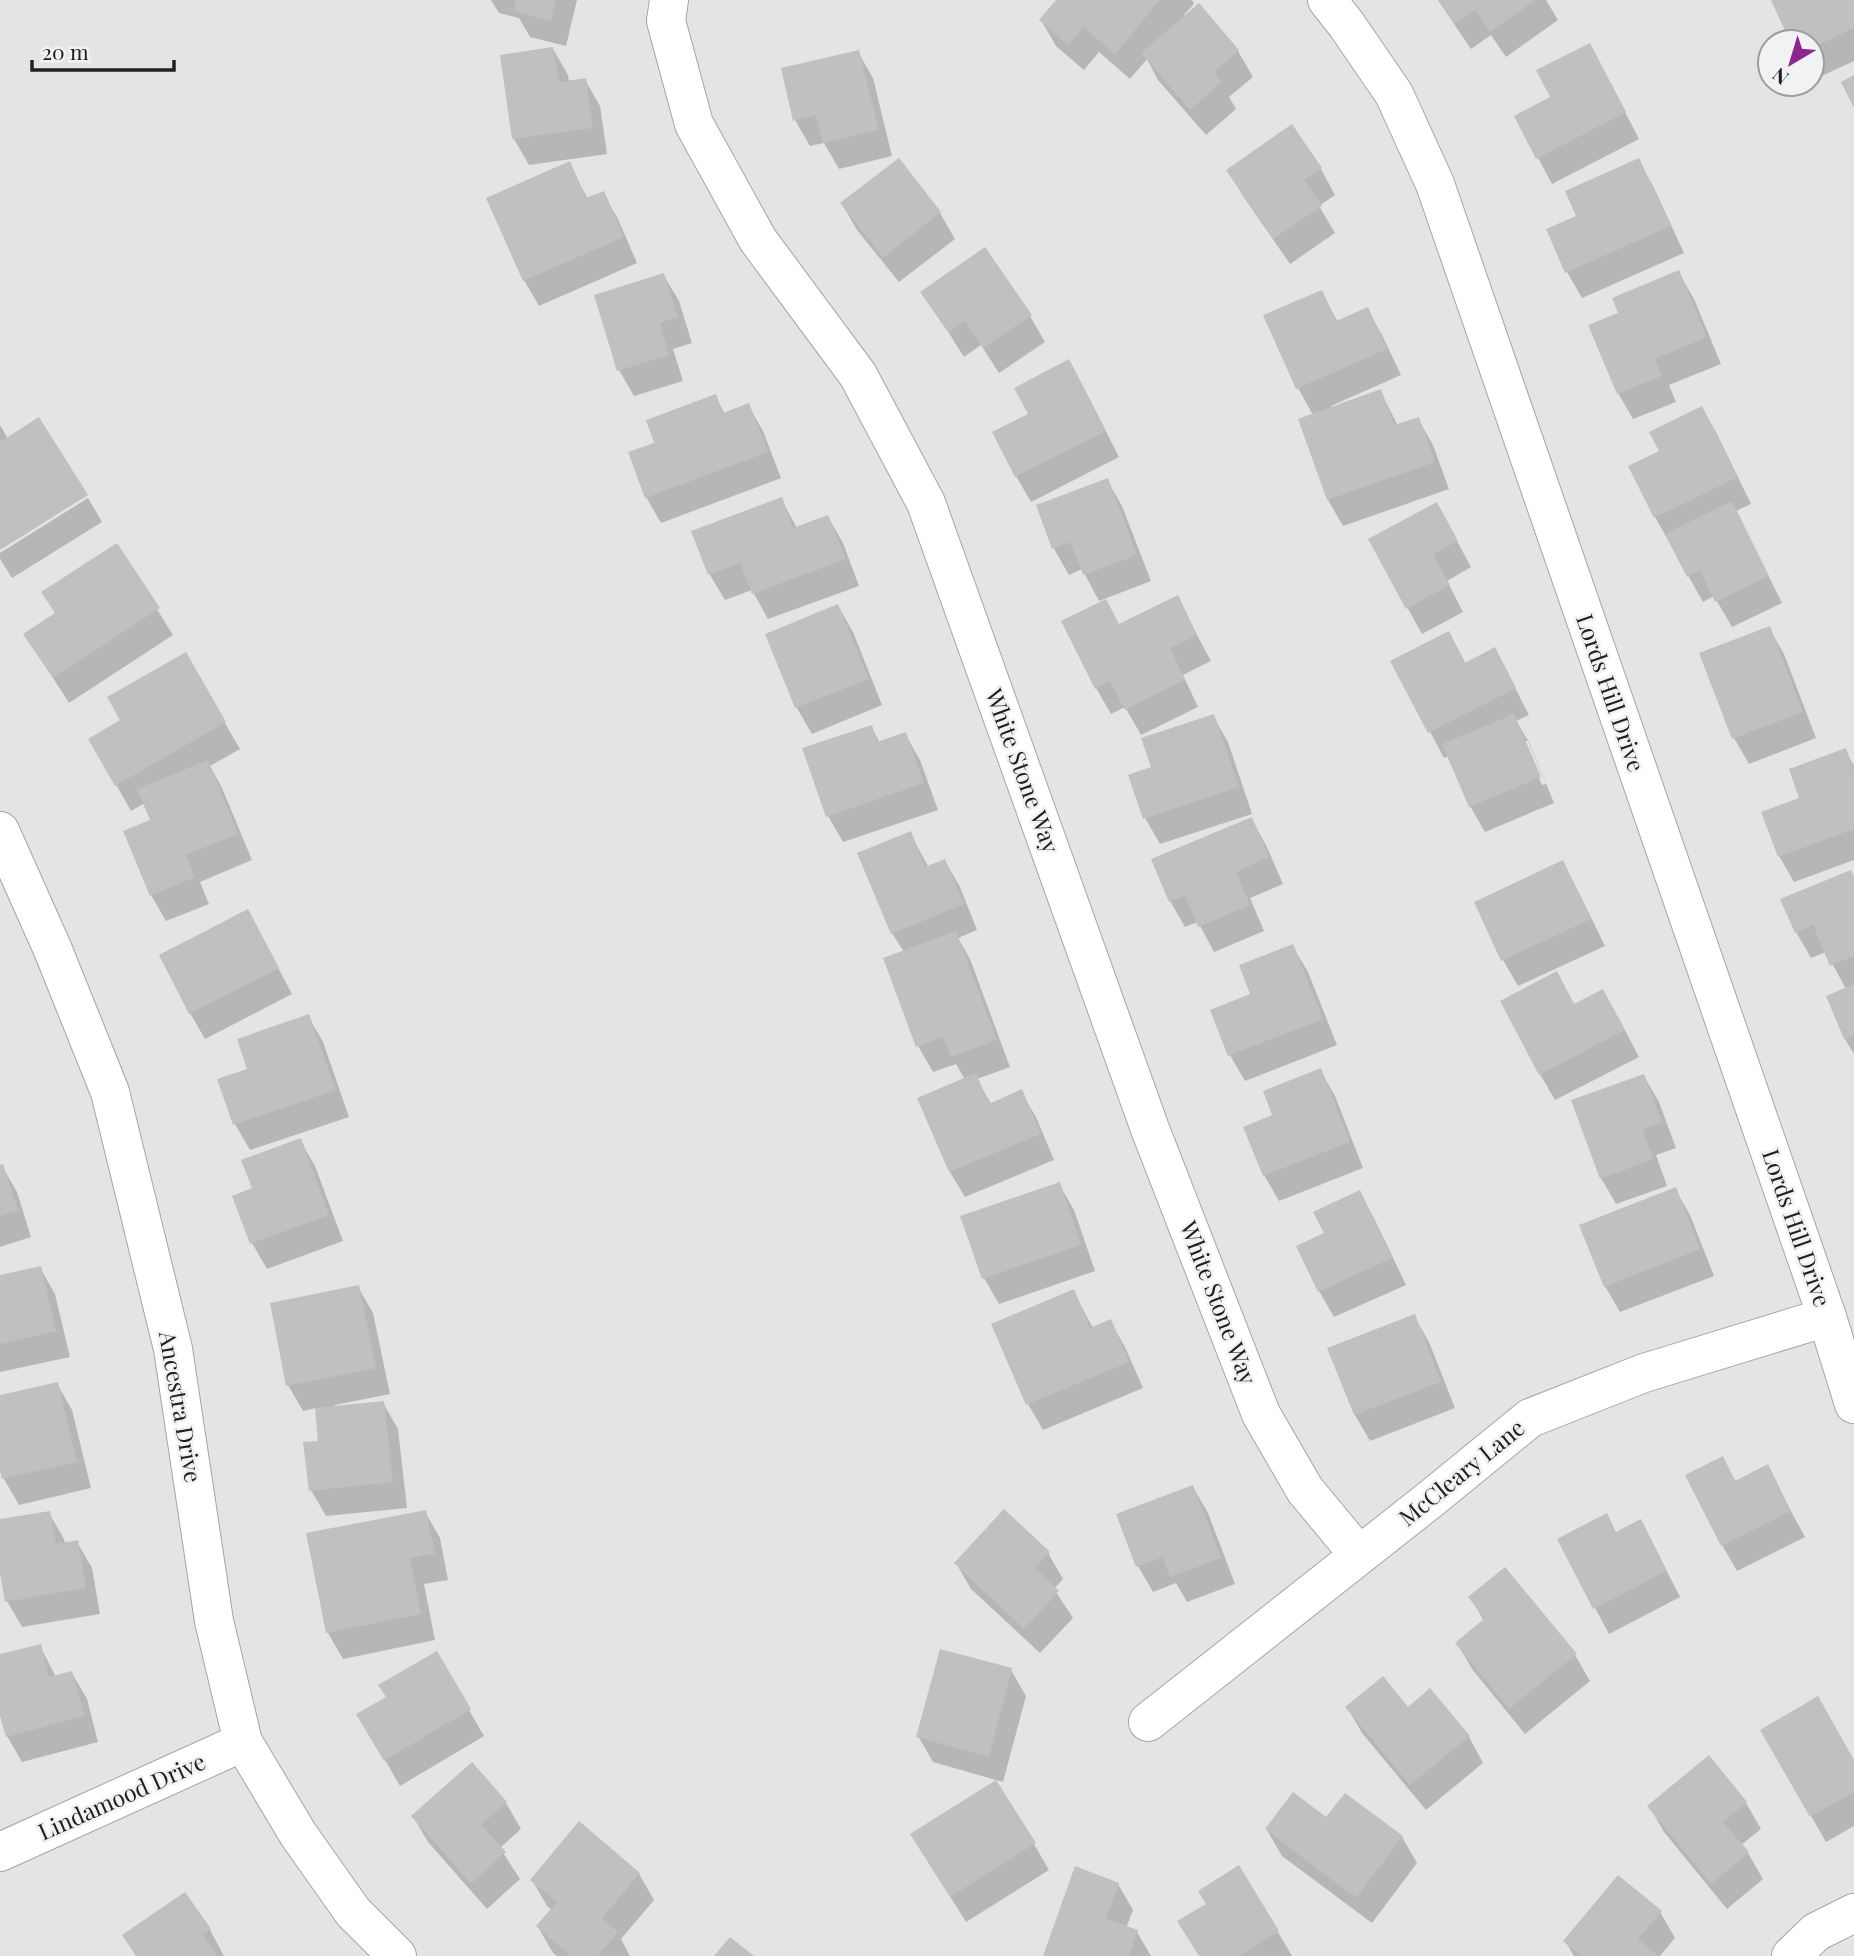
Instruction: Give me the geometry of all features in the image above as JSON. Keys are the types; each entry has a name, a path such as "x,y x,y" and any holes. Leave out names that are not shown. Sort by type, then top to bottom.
{"street":[{"name":"White Stone Way","path":"669,0 666,21 694,124 758,240 858,375 926,503 1150,1129 1261,1414 1305,1490 1359,1555"},
{"name":"Lords Hill Drive","path":"1327,0 1394,94 1435,184 1854,1404"},
{"name":"Ancestra Drive","path":"0,831 53,950 110,1092 173,1349 214,1621 243,1742 298,1834 353,1912 397,1956"},
{"name":"McCleary Lane","path":"1148,1722 1530,1418 1644,1373 1826,1317"},
{"name":"Lindamood Drive","path":"0,1852 243,1742"},
{"path":"1791,1956 1816,1932 1854,1913"}],"building":[{"path":"516,0 556,0 551,21 513,11"},
{"path":"1056,0 1160,0 1115,54 1083,27 1068,45 1039,20"},
{"path":"1438,0 1535,0 1490,32 1475,10 1455,24"},
{"path":"1771,0 1854,0 1854,28 1826,41 1826,28 1784,28"},
{"path":"1199,3 1239,50 1214,72 1222,82 1190,110 1141,53"},
{"path":"1590,43 1626,112 1536,159 1514,116 1550,97 1536,70"},
{"path":"553,47 559,82 586,78 593,128 512,139 500,55"},
{"path":"859,50 879,130 823,143 816,115 793,121 781,68"},
{"path":"1854,75 1854,108 1841,82"},
{"path":"1292,124 1322,168 1304,180 1322,206 1273,239 1226,170"},
{"path":"899,158 941,212 883,258 840,203"},
{"path":"1639,158 1671,226 1565,273 1546,229 1576,216 1565,191"},
{"path":"570,161 586,198 604,191 624,237 523,281 486,198"},
{"path":"985,247 1032,315 983,348 965,321 948,332 920,292"},
{"path":"1679,270 1707,337 1655,359 1662,376 1617,394 1588,325 1618,313 1612,298"},
{"path":"664,273 678,317 660,323 669,355 617,371 594,295"},
{"path":"1322,290 1336,321 1368,307 1387,349 1296,389 1263,315"},
{"path":"1069,359 1106,431 1015,477 992,432 1028,414 1014,388"},
{"path":"1381,389 1394,425 1419,417 1435,462 1327,500 1298,419"},
{"path":"716,394 723,413 749,403 768,452 645,498 628,452 654,443 646,420"},
{"path":"1702,406 1738,477 1654,518 1628,466 1659,451 1649,432"},
{"path":"39,417 88,495 0,550 0,442"},
{"path":"1108,478 1137,555 1083,575 1070,542 1052,549 1036,505"},
{"path":"782,497 793,528 828,515 846,559 752,594 740,563 708,575 691,531"},
{"path":"1732,501 1769,576 1715,602 1700,570 1687,577 1665,534"},
{"path":"1437,502 1458,541 1433,554 1450,585 1406,609 1368,539"},
{"path":"117,543 160,608 53,678 23,634 55,613 41,592"},
{"path":"1178,595 1197,635 1170,648 1185,680 1125,710 1110,681 1095,689 1061,621 1106,599 1119,624"},
{"path":"838,604 869,679 795,708 765,634"},
{"path":"1770,626 1803,712 1732,739 1699,653"},
{"path":"1449,631 1465,663 1495,647 1516,688 1428,733 1390,661"},
{"path":"186,652 226,722 115,786 88,739 120,720 107,697"},
{"path":"1214,714 1239,787 1143,819 1128,775 1151,767 1141,738"},
{"path":"1514,714 1541,777 1469,807 1442,744"},
{"path":"872,725 877,742 906,732 924,783 826,817 802,748"},
{"path":"1846,748 1854,771 1854,829 1778,857 1761,812 1799,798 1789,769"},
{"path":"208,760 238,834 186,855 195,877 150,896 123,831 150,820 137,789"},
{"path":"1252,817 1269,857 1236,872 1250,905 1198,927 1185,896 1169,902 1151,859"},
{"path":"911,831 925,867 945,859 964,904 891,934 857,853"},
{"path":"1563,860 1591,919 1501,961 1474,902"},
{"path":"1851,870 1854,877 1854,956 1830,966 1813,925 1795,933 1780,899"},
{"path":"248,909 279,968 189,1014 159,955"},
{"path":"956,931 997,1040 951,1057 943,1037 916,1047 883,958"},
{"path":"1293,944 1323,1019 1228,1056 1210,1010 1250,994 1239,965"},
{"path":"1557,971 1574,1004 1603,989 1625,1030 1539,1075 1500,1001"},
{"path":"1854,984 1854,1035 1844,1039 1826,996"},
{"path":"309,1014 336,1090 233,1125 217,1079 247,1069 237,1039"},
{"path":"1321,1068 1350,1142 1263,1176 1243,1127 1272,1115 1263,1091"},
{"path":"976,1073 989,1104 1022,1089 1041,1134 949,1172 917,1098"},
{"path":"1644,1074 1662,1122 1643,1129 1653,1159 1600,1179 1571,1100"},
{"path":"301,1138 329,1215 250,1244 232,1196 252,1188 241,1160"},
{"path":"3,1164 18,1211 0,1216 0,1165"},
{"path":"1060,1182 1081,1245 982,1279 960,1216"},
{"path":"1676,1187 1700,1249 1604,1287 1579,1225"},
{"path":"1360,1190 1392,1258 1318,1292 1296,1246 1324,1233 1313,1212"},
{"path":"41,1266 56,1331 0,1344 0,1275"},
{"path":"359,1285 376,1368 286,1386 270,1303"},
{"path":"1074,1289 1090,1328 1111,1319 1129,1362 1026,1405 991,1324"},
{"path":"1415,1314 1441,1382 1354,1415 1327,1348"},
{"path":"58,1382 77,1462 2,1479 0,1395"},
{"path":"384,1401 393,1482 309,1491 303,1442 318,1441 315,1408"},
{"path":"1723,1456 1735,1481 1768,1464 1791,1511 1721,1546 1685,1475"},
{"path":"1193,1485 1221,1558 1170,1577 1163,1557 1136,1567 1116,1514"},
{"path":"1004,1509 1050,1552 1035,1568 1059,1591 1024,1629 954,1563"},
{"path":"426,1510 435,1554 410,1558 421,1614 326,1633 306,1533"},
{"path":"50,1511 56,1544 78,1540 86,1588 5,1602 0,1573 0,1519"},
{"path":"1607,1513 1616,1532 1641,1519 1667,1571 1593,1609 1557,1539"},
{"path":"1505,1567 1577,1654 1509,1709 1455,1643 1485,1618 1468,1597"},
{"path":"41,1644 49,1677 72,1671 85,1716 6,1737 0,1716 0,1654"},
{"path":"940,1649 1012,1668 989,1757 916,1737"},
{"path":"437,1651 471,1709 384,1761 356,1714 386,1697 378,1685"},
{"path":"1383,1676 1408,1707 1430,1688 1470,1736 1410,1785 1345,1707"},
{"path":"1818,1696 1854,1760 1854,1792 1810,1817 1760,1730"},
{"path":"1709,1755 1747,1802 1723,1822 1749,1852 1711,1884 1647,1806"},
{"path":"472,1762 507,1802 481,1825 506,1852 471,1884 411,1816"},
{"path":"996,1780 1036,1843 950,1897 910,1834"},
{"path":"1293,1792 1326,1817 1345,1793 1403,1836 1356,1898 1265,1829"},
{"path":"579,1821 640,1873 602,1918 618,1932 598,1956 570,1956 536,1926 557,1902 530,1880"},
{"path":"1239,1865 1279,1931 1239,1956 1199,1956 1177,1921 1206,1904 1198,1891"},
{"path":"1075,1866 1119,1883 1106,1919 1138,1930 1129,1956 1043,1956"},
{"path":"1618,1875 1662,1911 1638,1939 1658,1956 1581,1956 1563,1941"},
{"path":"185,1892 211,1929 203,1935 217,1956 136,1956 122,1935"},
{"path":"730,1937 754,1956 714,1956"}]}
